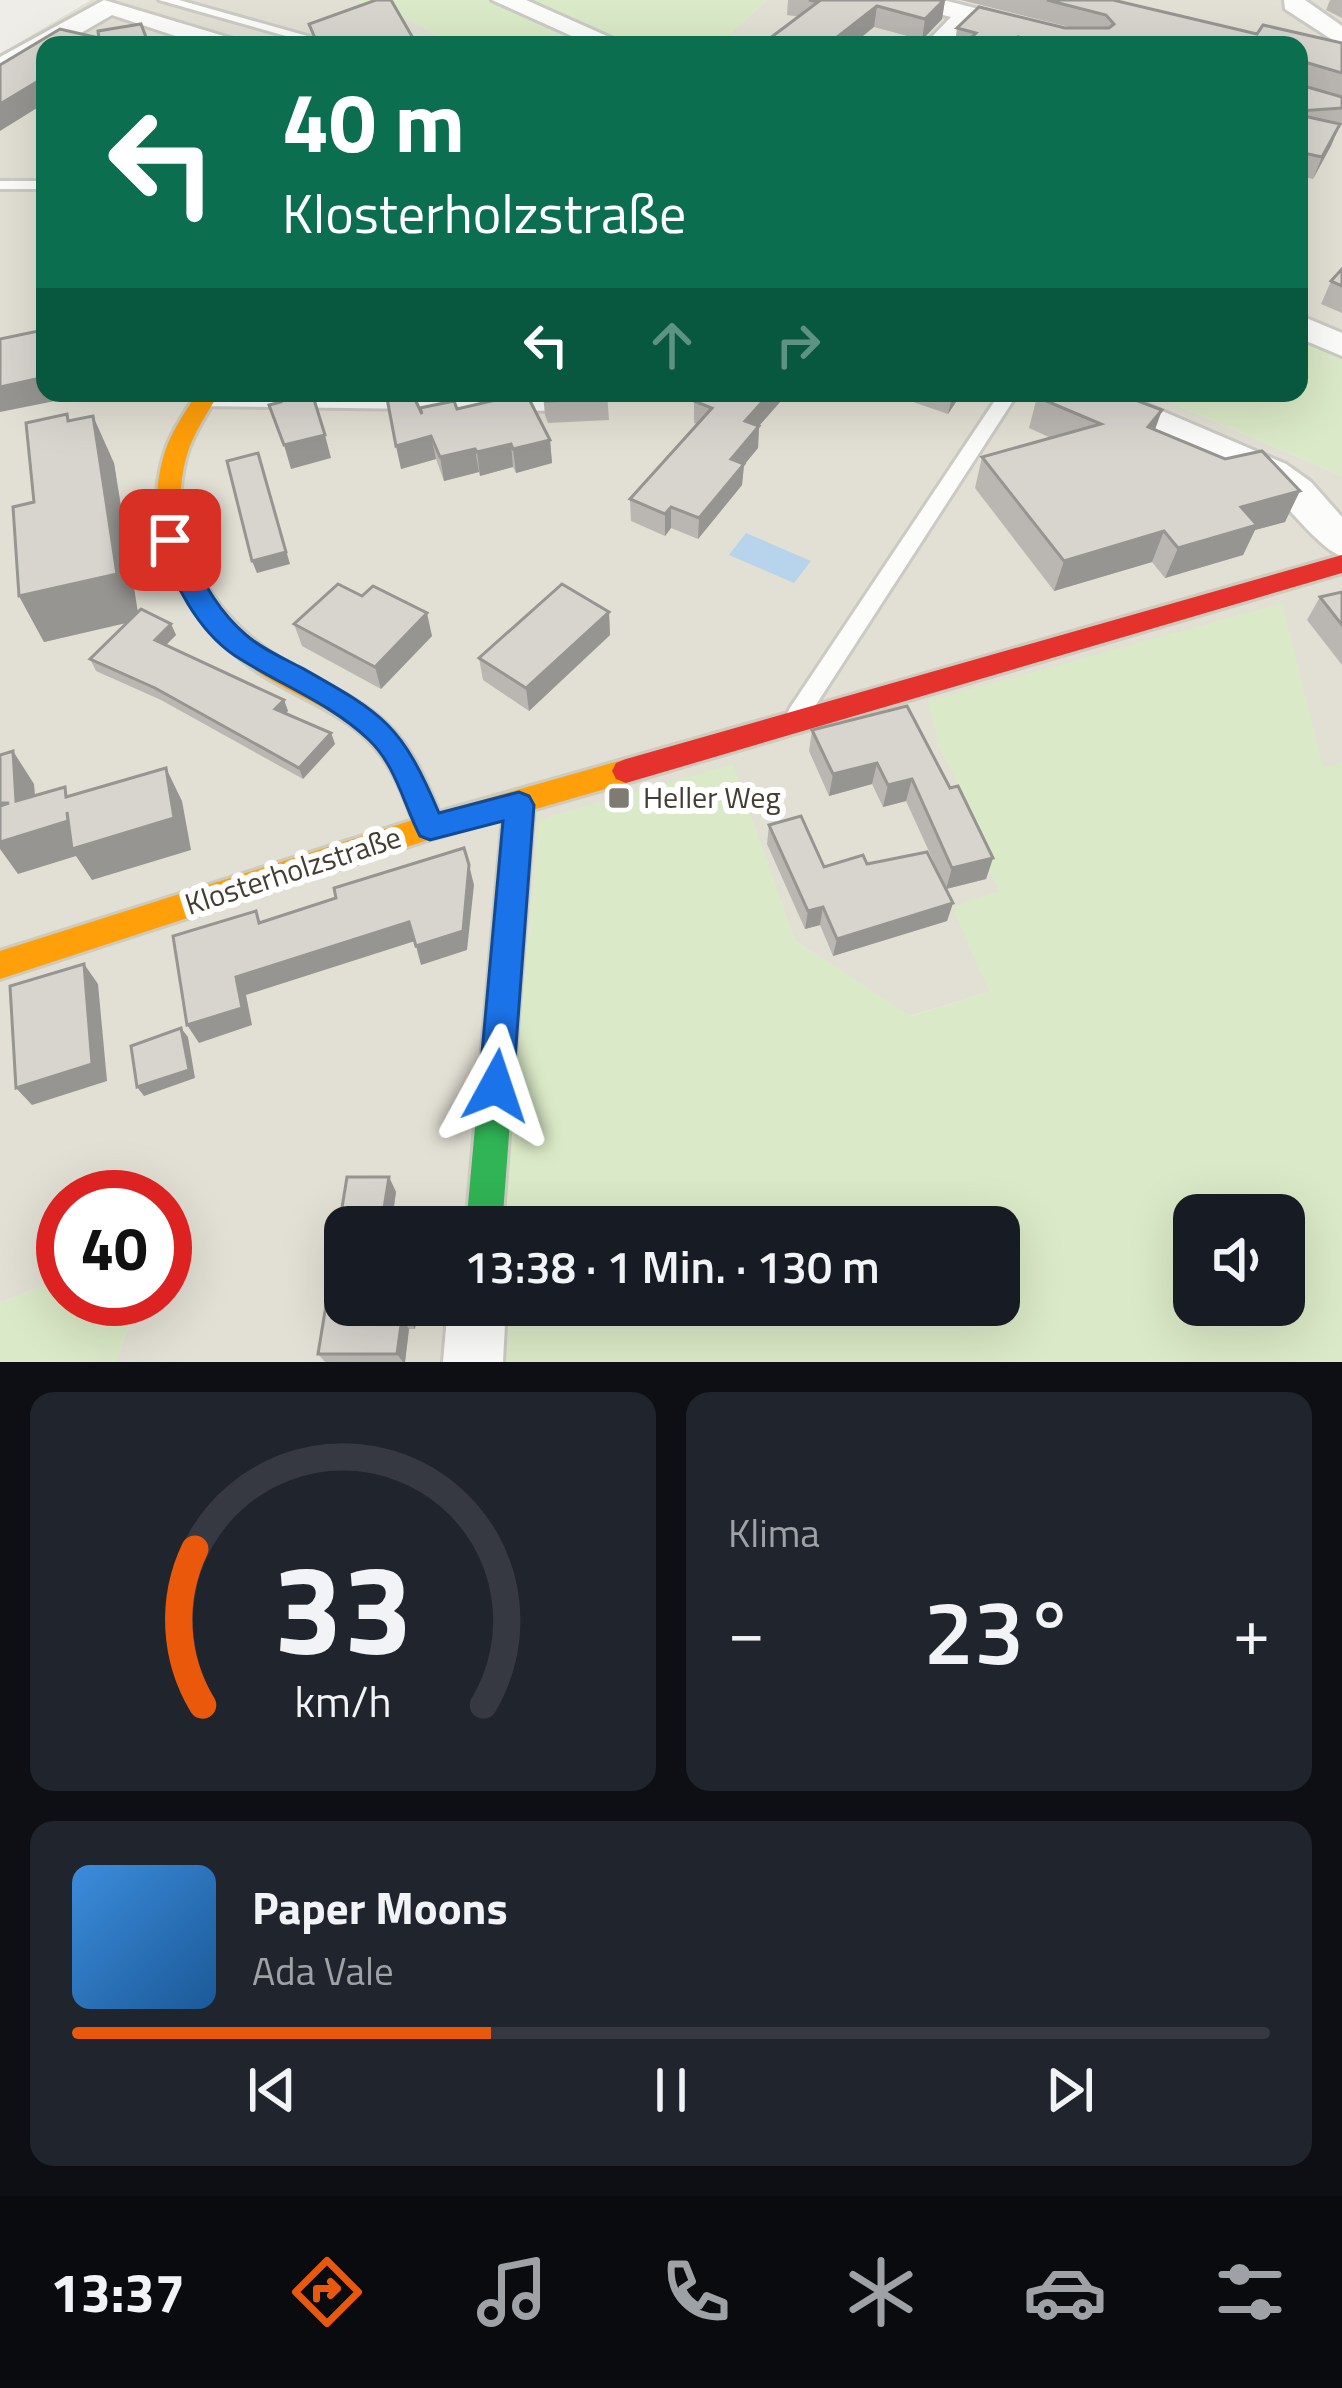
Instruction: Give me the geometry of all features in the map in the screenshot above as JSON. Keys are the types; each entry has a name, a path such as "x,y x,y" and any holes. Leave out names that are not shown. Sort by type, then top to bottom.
{"street":[{"path":"504,0 592,36"},
{"path":"914,0 1056,36"},
{"path":"58,36 118,3 204,36"},
{"path":"1294,4 1342,38"},
{"path":"946,36 969,14"},
{"path":"0,68 36,48"},
{"path":"1308,329 1342,346"},
{"path":"204,402 171,467 170,540 185,578 217,624 240,646 354,711 380,733 401,757 430,827"},
{"path":"1110,402 1273,472 1298,491 1342,542"},
{"name":"Klosterholzstraße","path":"0,965 430,827 1342,564"},
{"path":"486,1206 519,805"},
{"path":"473,1362 476,1326"}],"lane":[{"path":"165,0 299,36"},
{"path":"0,185 36,185"},
{"path":"392,402 578,406"},
{"path":"794,719 1003,402"}],"shaded area":[{"path":"91,0 355,0 438,36 36,36 36,402 1169,402 1342,476 1342,763 1323,768 938,745 972,809 959,814 1000,891 989,992 910,1016 795,941 732,764 512,1206 324,1206 324,1326 494,1326 491,1362 116,1362 129,1326 192,1326 192,1170 36,1170 36,1289 0,1303 0,54"},
{"path":"767,0 1342,0 1342,360 1308,343 1308,36 727,36"}],"green space":[{"path":"355,0 767,0 727,36 438,36"},
{"path":"1308,343 1342,360 1342,476 1169,402 1308,402"},
{"path":"1282,603 1323,767 1342,763 1342,1362 491,1362 494,1326 1020,1326 1020,1206 504,1206 539,819 733,764 795,941 911,1016 989,992 952,907 1000,891 959,813 971,808 938,745 928,701"},
{"path":"36,1289 36,1326 129,1326 116,1362 0,1362 0,1303"}],"water":[{"path":"746,533 811,561 794,583 729,555"}],"building":[{"path":"376,0 391,0 412,36 314,36 309,24"},
{"path":"809,0 944,0 925,19 877,6 839,36 773,36 818,2"},
{"path":"1047,0 1113,0 1257,34 1263,25 1342,43 1342,73 1308,63 1308,36 973,36 976,33 957,28 979,7 1065,28 1109,28 1114,24 1106,15"},
{"path":"141,24 146,36 99,36 98,31"},
{"path":"60,29 90,36 48,36"},
{"path":"36,43 36,82 0,104 0,65"},
{"path":"1308,87 1342,97 1342,108 1308,110"},
{"path":"1308,117 1340,124 1322,157 1308,154"},
{"path":"1342,269 1342,286 1331,281"},
{"path":"36,331 36,379 0,387 0,339"},
{"path":"315,402 325,435 284,445 269,405"},
{"path":"388,402 416,402 422,414 420,408 449,402 457,409 487,402 531,402 550,440 440,457 431,436 396,446"},
{"path":"697,402 762,402 745,421 759,426 731,459 744,464 699,518 671,507 665,514 630,499 712,408"},
{"path":"1049,402 1141,402 1162,410 1148,427 1225,459 1262,451 1300,491 1241,507 1257,525 1178,548 1164,531 1064,561 982,457 1101,424"},
{"path":"67,414 68,421 93,416 117,574 19,596 13,507 34,502 26,423"},
{"path":"258,453 286,552 252,561 227,461"},
{"path":"338,584 362,596 373,586 427,613 375,667 294,624"},
{"path":"562,584 609,612 526,688 479,658"},
{"path":"1342,592 1342,625 1320,597"},
{"path":"141,609 171,624 155,640 284,700 275,709 331,733 299,768 155,688 90,659"},
{"path":"907,706 950,788 958,786 993,858 952,868 912,779 888,785 877,763 833,774 812,730"},
{"path":"13,751 16,801 65,787 66,797 166,768 174,818 72,849 67,812 68,821 0,842 0,806 9,803 0,803 0,755"},
{"path":"801,816 824,867 863,855 867,864 927,852 953,903 837,939 823,907 808,911 769,825"},
{"path":"464,848 469,865 463,931 416,946 409,922 236,977 242,1008 187,1025 173,936 256,911 259,923 336,898 334,888"},
{"path":"84,964 92,1064 16,1088 10,986"},
{"path":"181,1028 189,1070 137,1087 131,1046"},
{"path":"347,1177 389,1177 384,1206 342,1206"},
{"path":"324,1317 324,1326 401,1326 397,1354 318,1354"}],"traffic: fast":[{"path":"486,1206 519,805"}],"traffic: slow":[{"path":"203,402 177,450 168,489 175,548 186,575 221,625 243,646 351,711 387,741 431,827"},
{"path":"0,965 431,827 626,771"}],"traffic: jam":[{"path":"626,771 1342,564"}],"place":[{"name":"Heller Weg","path":"619,798"}],"route":[{"path":"170,540 185,578 217,624 240,646 354,711 380,733 401,757 430,827 519,805 496,1086"}]}
